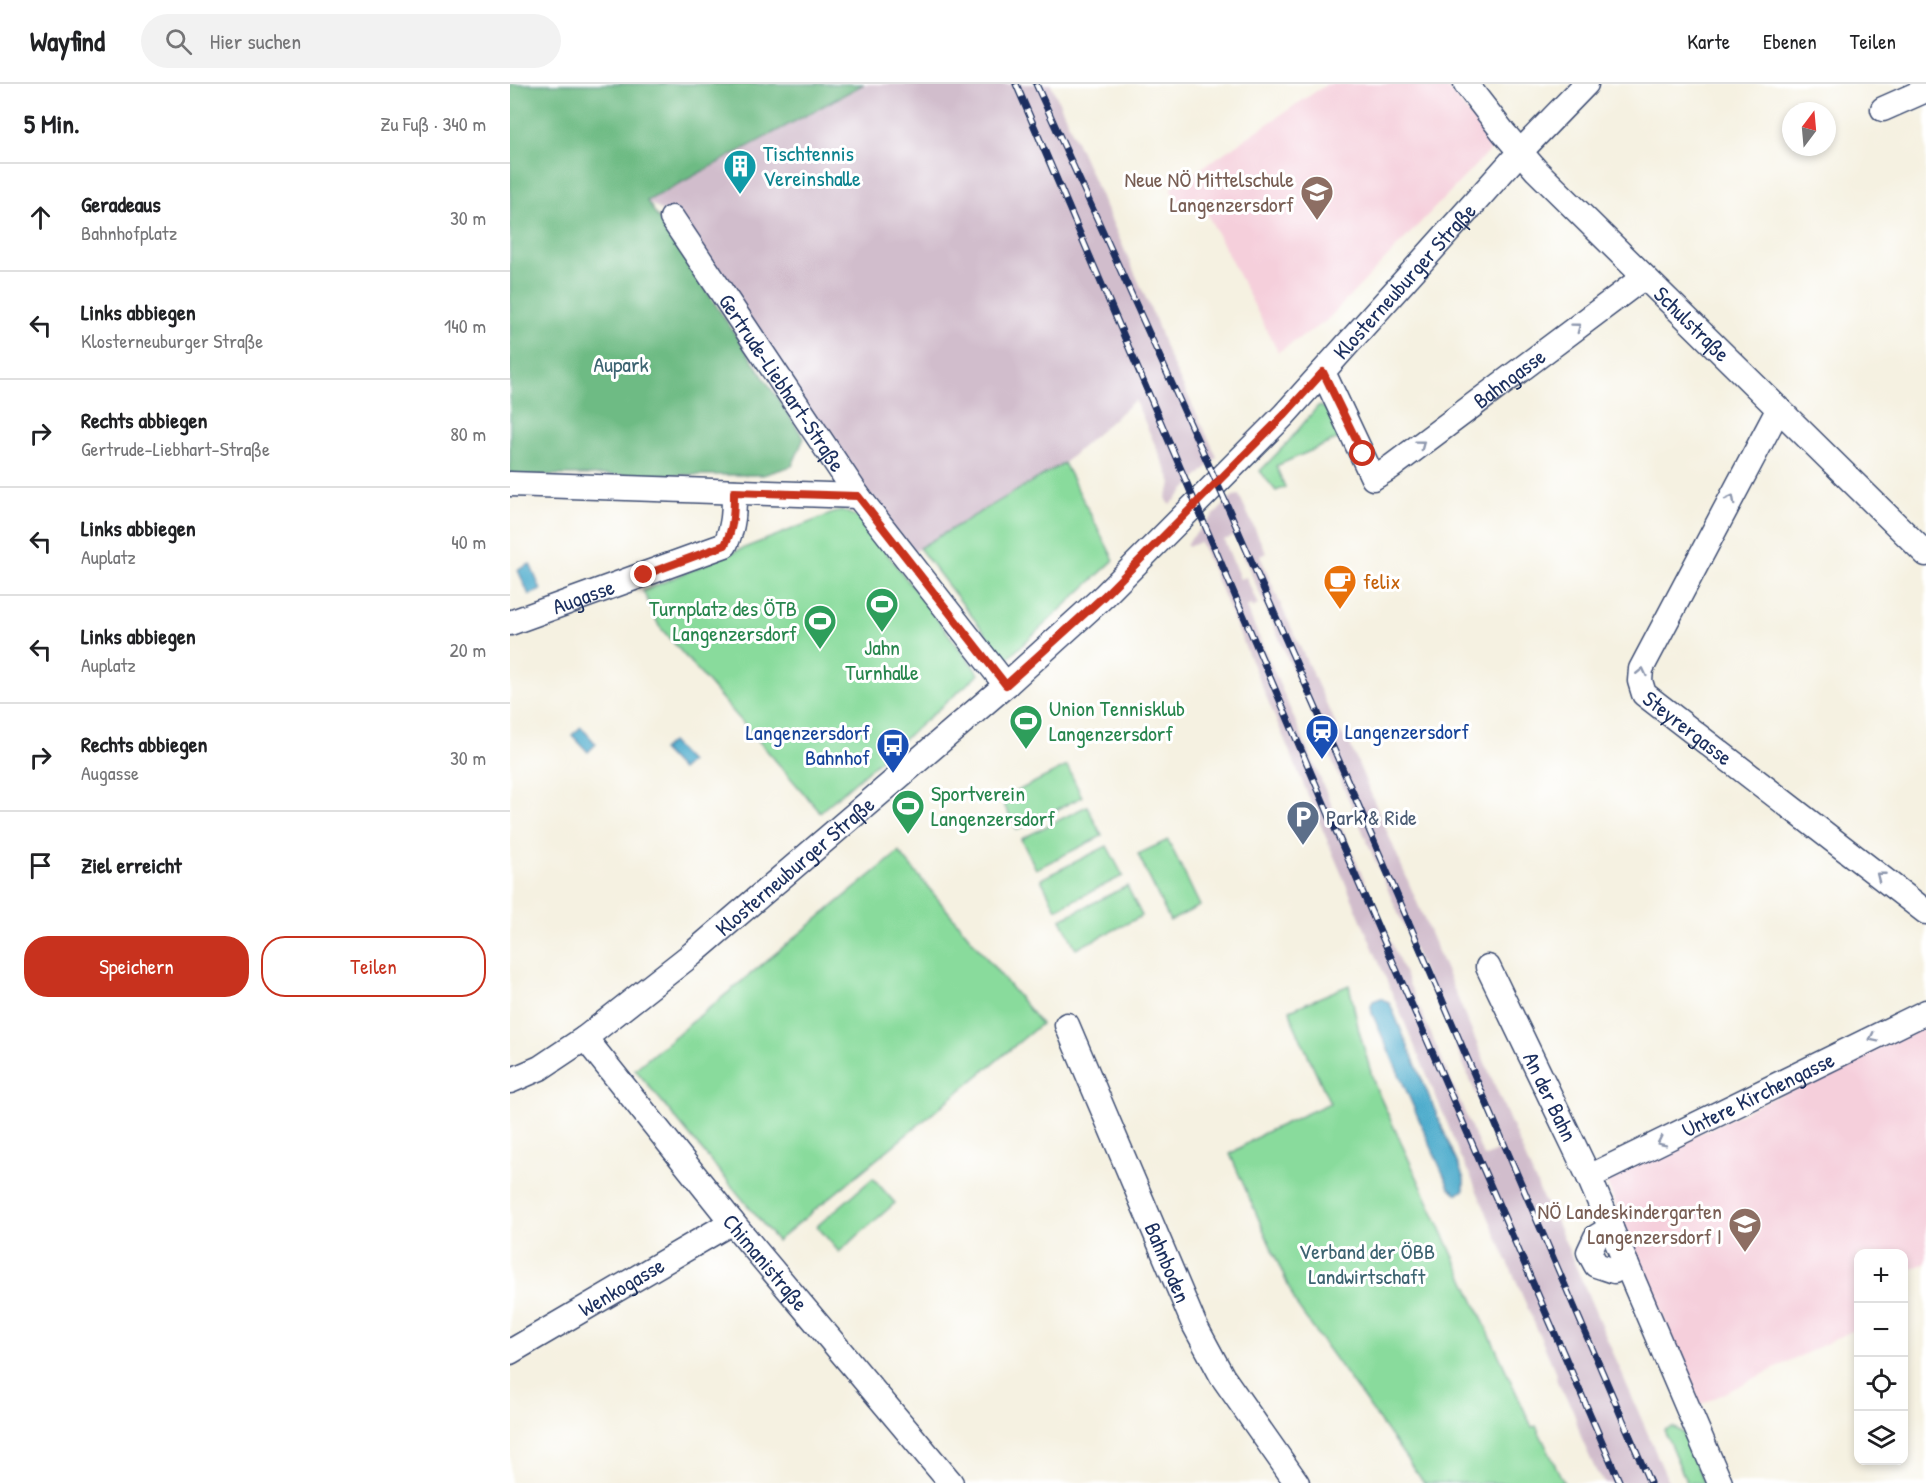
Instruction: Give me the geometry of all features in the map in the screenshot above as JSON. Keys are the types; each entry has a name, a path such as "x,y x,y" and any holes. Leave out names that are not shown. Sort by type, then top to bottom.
{"street":[{"name":"Schulstraße","path":"1466,84 1520,152 1778,410 1926,554"},
{"name":"Klosterneuburger Straße","path":"510,1082 540,1068 585,1038 701,947 1006,685 1104,596 1284,415 1520,152 1586,84"},
{"path":"1883,109 1926,90"},
{"name":"Gertrude-Liebhart-Straße","path":"672,218 858,496 1006,685"},
{"name":"Bahngasse","path":"1323,372 1373,478 1391,467 1644,277"},
{"name":"Steyrergasse","path":"1778,410 1641,669 1640,681 1644,694 1926,912"},
{"path":"510,484 858,496"},
{"name":"Augasse","path":"510,624 725,545 731,533 734,492"},
{"name":"An der Bahn","path":"1488,967 1589,1177 1611,1228 1596,1237 1589,1252 1596,1265 1614,1271 1626,1263 1720,1483"},
{"name":"Untere Kirchengasse","path":"1589,1177 1926,1012"},
{"name":"Bahnboden","path":"1067,1025 1194,1324 1222,1376 1298,1483"},
{"name":"Chimanistraße","path":"585,1038 732,1222 951,1483"},
{"name":"Wenkogasse","path":"510,1352 732,1222"}],"shaded area":[{"path":"865,84 1051,84 1156,321 1167,353 1217,457 1170,505 1166,498 1172,483 1135,400 1064,463 919,548 907,560 672,218 647,201"},
{"name":"Neue NÖ Mittelschule Langenzersdorf","path":"1327,84 1445,84 1494,146 1326,321 1278,352 1198,196 1181,206 1170,189"},
{"path":"1239,495 1266,553 1260,556 1278,599 1339,731 1349,742 1543,1199 1555,1218 1669,1483 1604,1483 1596,1471 1582,1440 1573,1410 1557,1382 1555,1371 1470,1175 1460,1157 1207,557 1200,542 1188,547 1186,544 1233,496","holes":["1235,536 1500,1149 1484,1157 1246,607 1251,605 1252,608 1258,605 1246,577 1240,579 1224,540"]},
{"name":"NÖ Landeskindergarten Langenzersdorf I","path":"1926,1026 1926,1263 1908,1270 1908,1249 1854,1249 1854,1330 1700,1405 1605,1179"}],"green space":[{"name":"Aupark","path":"510,84 864,84 647,201 804,438 792,466 763,475 510,475"},
{"path":"1318,406 1330,413 1340,438 1276,466 1285,487 1276,491 1260,471"},
{"path":"1064,463 1114,560 1006,660 919,548"},
{"name":"Turnplatz des ÖTB Langenzersdorf","path":"841,510 860,518 979,674 820,812 659,626 643,591"},
{"path":"1067,766 1082,797 1017,830 1001,799"},
{"path":"1087,806 1102,836 1036,869 1021,839"},
{"path":"1168,840 1200,906 1170,921 1138,854"},
{"path":"1107,846 1123,876 1056,909 1041,879"},
{"path":"899,852 1041,1024 777,1241 635,1069"},
{"path":"1127,886 1142,916 1076,949 1061,919"},
{"name":"Verband der ÖBB Landwirtschaft","path":"1349,985 1375,1086 1532,1427 1536,1426 1564,1483 1424,1483 1297,1306 1230,1154 1264,1133 1330,1103 1293,1022 1290,1010"},
{"path":"873,1178 895,1203 839,1252 817,1226"},
{"path":"1673,1427 1683,1433 1704,1483 1687,1483 1664,1430"}],"water":[{"path":"530,564 541,590 529,595 518,570"},
{"path":"581,727 596,744 588,752 572,735"},
{"path":"671,742 690,762 681,770 662,750"},
{"path":"1381,998 1390,1004 1464,1179 1464,1190 1457,1194 1449,1187 1372,1013 1373,1001"}],"railway":[{"path":"1016,84 1329,815 1620,1483"},
{"path":"1036,84 1226,503 1650,1483"}],"place":[{"name":"Tischtennis Vereinshalle","path":"740,195"},
{"name":"Neue NÖ Mittelschule Langenzersdorf","path":"1317,221"},
{"name":"felix","path":"1340,610"},
{"name":"Jahn Turnhalle","path":"882,633"},
{"name":"Turnplatz des ÖTB Langenzersdorf","path":"820,650"},
{"name":"Union Tennisklub Langenzersdorf","path":"1026,750"},
{"name":"Langenzersdorf","path":"1322,760"},
{"name":"Langenzersdorf Bahnhof","path":"893,774"},
{"name":"Sportverein Langenzersdorf","path":"908,835"},
{"name":"Park & Ride","path":"1303,846"},
{"name":"NÖ Landeskindergarten Langenzersdorf I","path":"1745,1253"}],"route":[{"path":"644,575 725,545 731,533 734,492 858,496 1006,685 1104,596 1284,415 1323,372 1363,454"}]}
